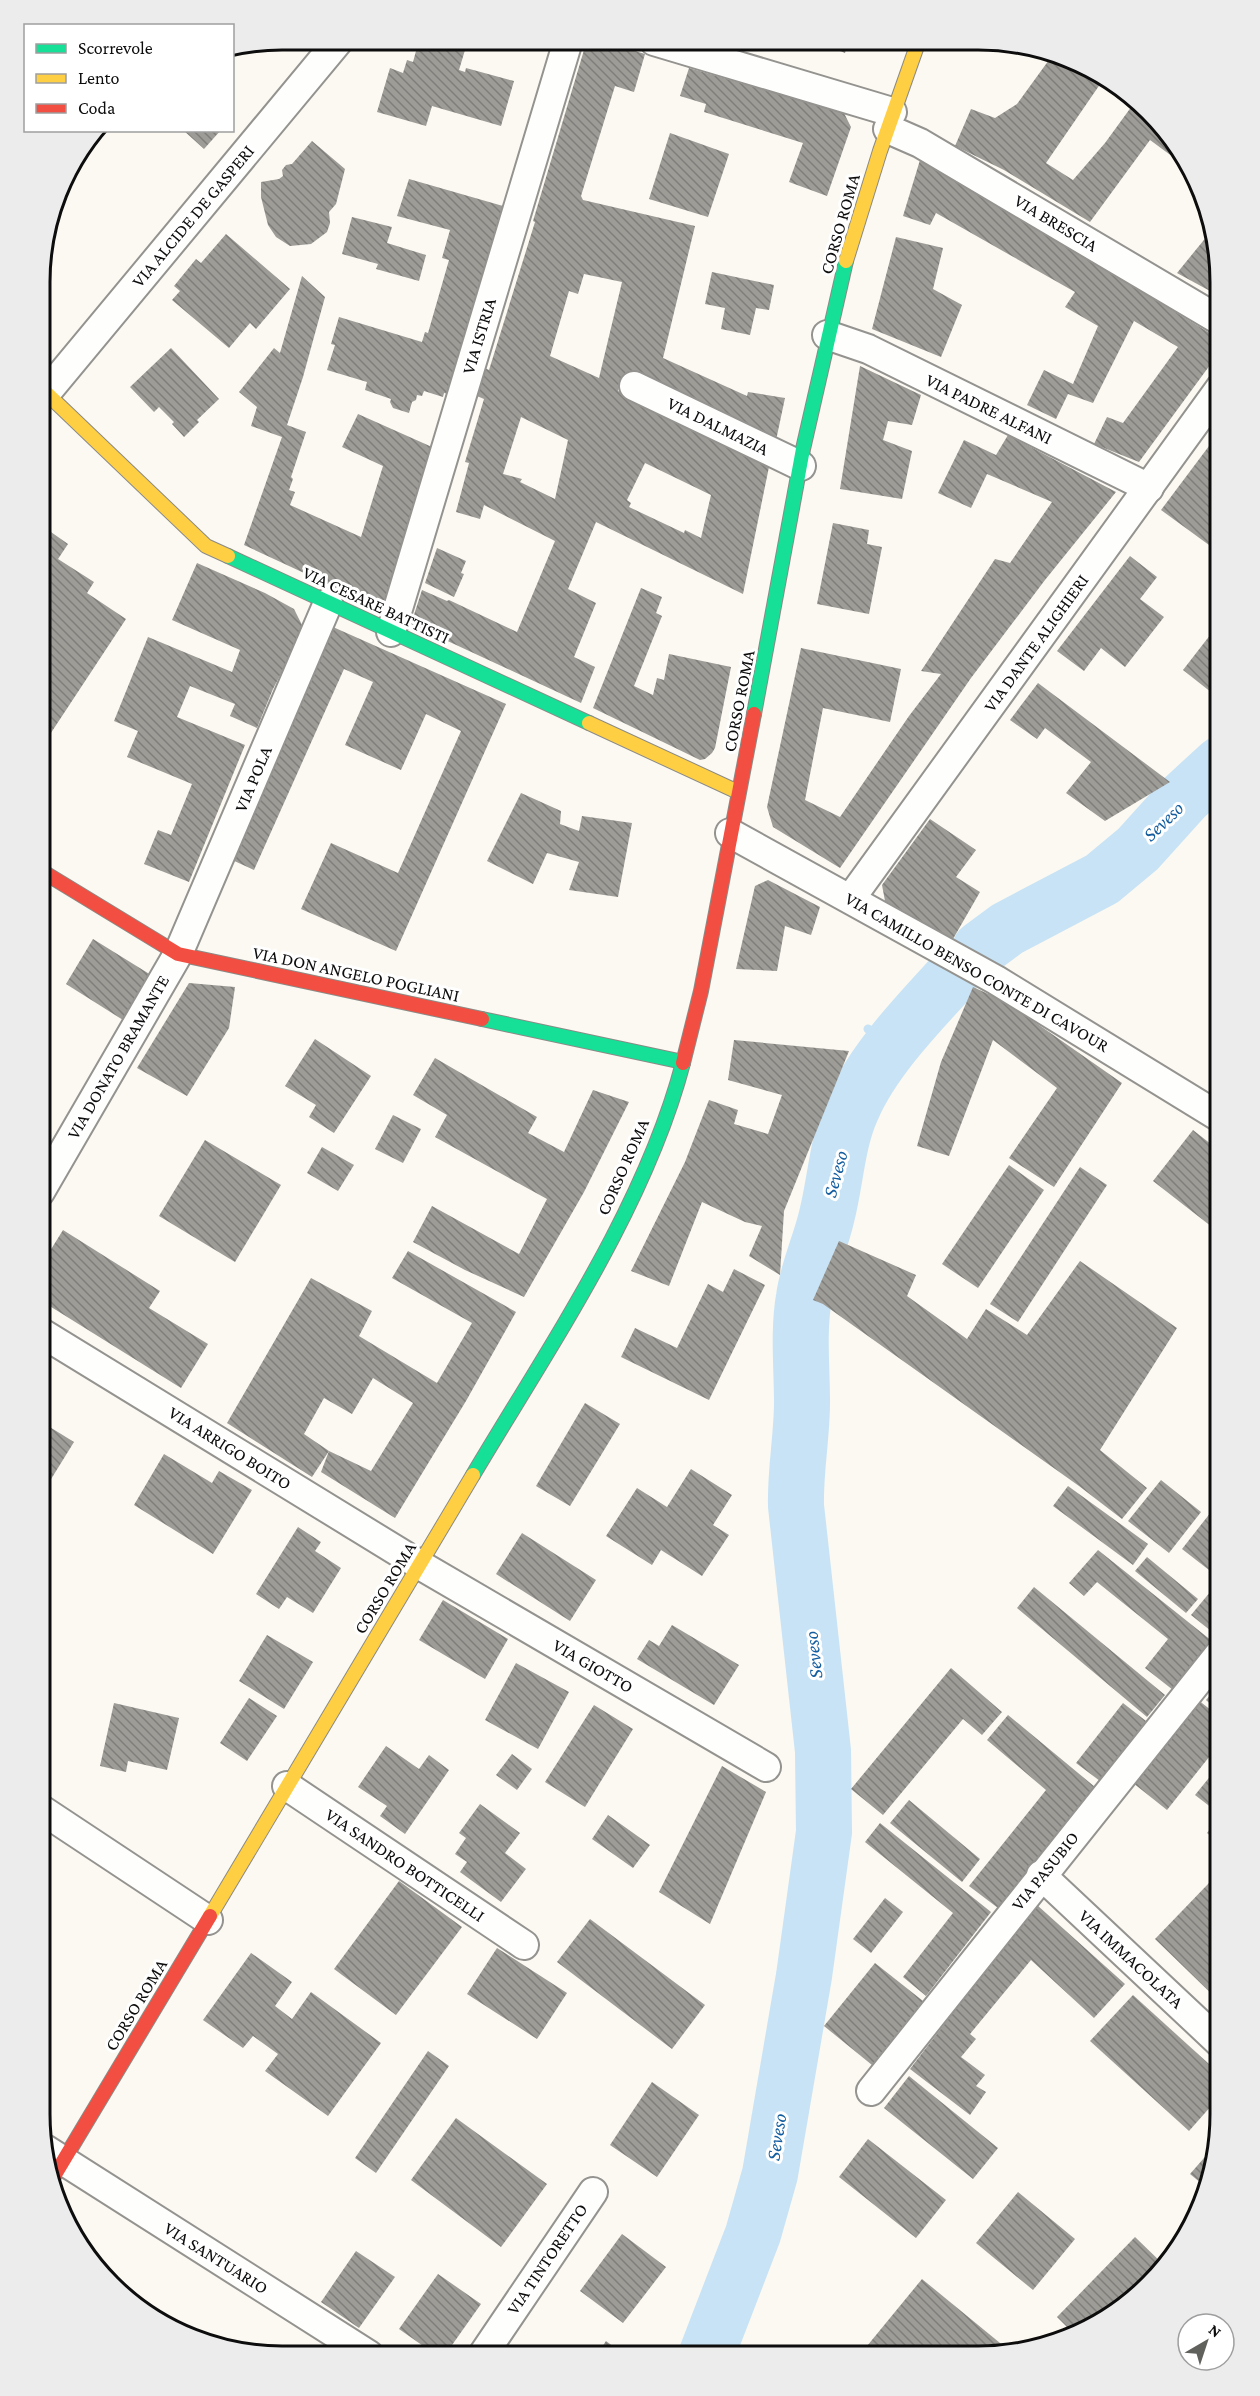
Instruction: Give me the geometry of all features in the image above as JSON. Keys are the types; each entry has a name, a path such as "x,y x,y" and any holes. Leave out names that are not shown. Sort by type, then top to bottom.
{"street":[{"name":"VIA ALCIDE DE GASPERI","path":"50,386 331,50"},
{"name":"VIA ISTRIA","path":"391,632 565,50"},
{"name":"VIA BRESCIA","path":"681,50 890,120 920,142 1210,314"},
{"name":"CORSO ROMA","path":"54,2162 208,1920 601,1256 650,1155 670,1106 692,1028 738,792 751,739 827,335 854,233 890,120 915,50"},
{"name":"VIA PADRE ALFANI","path":"827,335 868,350 1149,488"},
{"name":"VIA DALMAZIA","path":"634,386 801,466"},
{"name":"VIA CESARE BATTISTI","path":"50,401 206,546 738,792"},
{"name":"VIA DANTE ALIGHIERI","path":"851,898 1210,402"},
{"name":"VIA POLA","path":"178,954 328,603"},
{"name":"VIA CAMILLO BENSO CONTE DI CAVOUR","path":"730,833 996,980 1210,1111"},
{"name":"VIA DON ANGELO POGLIANI","path":"50,876 178,954 683,1062"},
{"name":"VIA DONATO BRAMANTE","path":"50,1175 178,954"},
{"name":"VIA ARRIGO BOITO","path":"50,1338 420,1565"},
{"name":"VIA GIOTTO","path":"420,1565 766,1767"},
{"name":"VIA PASUBIO","path":"871,2091 1041,1875 1210,1667"},
{"name":"VIA SANDRO BOTTICELLI","path":"287,1786 524,1945"},
{"path":"50,1815 208,1920"},
{"name":"VIA IMMACOLATA","path":"1041,1875 1210,2033"},
{"name":"VIA SANTUARIO","path":"55,2165 354,2346"},
{"name":"VIA TINTORETTO","path":"489,2346 593,2192"}],"building":[{"path":"416,50 465,50 459,70 465,72 466,68 514,81 501,126 432,106 426,126 377,112 390,68 403,73 407,60 413,62"},
{"path":"584,50 632,50 645,54 634,92 615,86 581,196 583,200 695,226 663,358 747,396 748,392 785,398 775,445 626,372 623,385 619,385 618,391 770,462 743,594 596,522 568,589 596,603 574,657 595,667 581,703 411,624 422,590 517,632 555,541 484,505 480,519 456,512 469,463 465,462 484,399 477,396 485,368 489,370 535,222 533,221","holes":["584,274 622,282 599,378 550,356 569,291 578,294","521,417 568,440 555,499 520,482 522,479 503,474","645,463 711,495 701,538 685,530 684,533 629,507 631,503 627,500"]},
{"path":"1049,61 1081,73 1100,85 1046,163 1073,180 1105,143 1131,107 1163,140 1174,158 1150,140 1090,222 1004,170 955,146 971,109 995,118 1017,104"},
{"path":"689,68 844,113 851,127 827,196 789,182 803,143 704,112 706,104 680,96"},
{"path":"185,132 219,132 204,149"},
{"path":"670,133 729,154 708,217 649,199"},
{"path":"312,141 345,169 336,204 329,212 330,223 327,232 311,244 290,246 276,237 268,225 261,197 261,182 279,179 283,176 282,170 286,165 292,164"},
{"path":"920,160 1210,333 1210,365 1139,462 1094,444 1107,417 1123,423 1178,347 1134,321 1093,403 1068,394 1056,419 1027,405 1044,370 1073,384 1098,326 1065,307 1075,292 936,213 930,225 903,216"},
{"path":"409,179 503,206 449,394 444,393 443,397 424,391 422,396 417,395 416,400 412,402 409,413 393,408 391,399 365,390 367,382 327,370 335,345 331,344 339,317 422,342 425,332 428,333 449,260 442,258 450,230 397,216"},
{"path":"352,217 392,227 387,243 426,255 419,281 376,269 378,264 342,254"},
{"path":"226,234 290,289 256,329 250,323 229,348 172,300 180,291 174,286 196,259 201,263"},
{"path":"896,237 943,248 933,289 962,305 941,357 872,329"},
{"path":"1206,237 1209,251 1210,291 1177,273"},
{"path":"712,272 774,285 769,310 756,308 750,335 721,329 725,308 705,304"},
{"path":"302,276 325,297 287,425 306,432 291,477 293,479 289,490 295,492 290,505 361,537 383,466 342,447 358,414 432,447 386,599 373,605 244,545 282,437 251,426 257,407 239,392 274,348 280,353"},
{"path":"171,348 219,399 197,420 199,422 184,437 172,424 174,422 159,407 154,412 130,387"},
{"path":"860,366 921,395 912,425 888,421 883,440 912,451 902,499 840,489"},
{"path":"1008,435 1116,492 1045,580 971,678 840,868 773,827 767,807 801,648 901,669 890,722 823,708 805,800 840,817 909,716 941,674 921,671 995,559 1010,563 1052,502 987,474 971,508 938,493 964,440 996,455"},
{"path":"1210,445 1209,545 1161,510"},
{"path":"833,523 869,530 867,544 882,547 869,614 817,604"},
{"path":"50,531 68,544 58,559 94,582 87,593 126,619 50,734"},
{"path":"437,548 466,561 461,573 464,574 454,597 425,583"},
{"path":"1130,556 1157,577 1140,599 1164,617 1125,667 1101,648 1084,671 1057,651"},
{"path":"197,563 265,593 294,609 304,629 273,689 257,728 230,716 235,704 190,686 177,717 245,745 189,882 144,864 158,830 171,835 192,784 127,757 138,731 114,721 148,637 232,672 240,650 172,620"},
{"path":"641,588 662,597 656,613 662,616 634,686 653,695 657,678 664,680 669,654 731,667 715,748 705,759 700,760 593,708"},
{"path":"333,627 506,704 396,951 301,909 331,843 398,873 461,731 426,714 401,770 345,745 373,682 344,669 254,870 230,859"},
{"path":"1210,635 1210,691 1183,670"},
{"path":"1038,683 1170,782 1105,821 1066,793 1091,762 1045,728 1037,739 1010,720"},
{"path":"521,793 561,811 560,824 579,831 582,816 632,823 618,897 569,890 579,862 547,853 533,884 487,861"},
{"path":"930,819 976,850 956,877 980,892 953,939 885,901 882,885"},
{"path":"768,880 820,907 811,935 785,926 777,971 736,969 755,886"},
{"path":"93,939 151,975 123,1020 66,984"},
{"path":"189,983 235,987 229,1028 187,1096 137,1068"},
{"path":"973,987 1006,1002 1122,1083 1054,1187 1009,1158 1057,1088 993,1040 949,1156 917,1146 941,1062"},
{"path":"315,1039 371,1076 334,1133 309,1117 316,1105 285,1086"},
{"path":"734,1040 849,1051 784,1211 780,1275 749,1256 762,1226 745,1222 702,1202 669,1286 631,1271 685,1162 709,1100 738,1110 734,1124 768,1134 782,1095 728,1080"},
{"path":"435,1058 537,1117 528,1133 564,1152 593,1090 629,1102 584,1192 524,1297 465,1270 413,1242 432,1206 519,1254 547,1199 435,1137 447,1115 413,1095"},
{"path":"393,1115 421,1129 403,1163 375,1149"},
{"path":"1193,1130 1210,1143 1210,1225 1153,1181"},
{"path":"205,1140 281,1185 235,1262 159,1216"},
{"path":"322,1147 354,1165 338,1191 307,1173"},
{"path":"1009,1165 1044,1190 978,1288 942,1264"},
{"path":"1080,1167 1107,1185 1018,1322 990,1304"},
{"path":"63,1230 160,1291 149,1308 208,1344 181,1388 50,1306 50,1251"},
{"path":"839,1241 916,1275 907,1296 967,1339 986,1309 1027,1335 1080,1261 1177,1328 1100,1450 1147,1488 1122,1519 823,1304 813,1300"},
{"path":"408,1251 516,1312 466,1401 395,1518 321,1472 329,1451 312,1477 227,1423 311,1278 372,1311 359,1336 437,1383 472,1323 392,1278","holes":["373,1378 413,1403 371,1471 329,1451 304,1434 324,1398 352,1414"]},
{"path":"734,1269 765,1285 709,1400 621,1357 635,1328 677,1348 708,1284 723,1292"},
{"path":"585,1403 620,1424 570,1506 536,1486"},
{"path":"50,1427 74,1442 50,1481"},
{"path":"164,1454 212,1483 219,1471 252,1490 213,1554 134,1505"},
{"path":"691,1469 732,1495 713,1525 729,1535 702,1576 661,1550 652,1565 606,1536 637,1488 667,1507"},
{"path":"1161,1480 1201,1512 1169,1553 1128,1521"},
{"path":"1068,1486 1148,1544 1133,1565 1053,1506"},
{"path":"1210,1513 1210,1571 1182,1549"},
{"path":"298,1527 321,1542 315,1551 341,1568 313,1613 287,1597 279,1609 256,1594"},
{"path":"522,1533 596,1580 570,1621 496,1574"},
{"path":"1098,1550 1210,1639 1210,1644 1173,1690 1145,1668 1168,1639 1097,1582 1084,1596 1069,1583"},
{"path":"1147,1557 1198,1599 1186,1613 1135,1571"},
{"path":"1034,1587 1165,1695 1147,1717 1017,1608"},
{"path":"1210,1592 1210,1630 1191,1615"},
{"path":"443,1600 508,1639 485,1679 419,1640"},
{"path":"672,1625 739,1665 714,1705 637,1659 649,1640 659,1646"},
{"path":"267,1635 313,1662 284,1709 239,1681"},
{"path":"516,1663 569,1692 538,1749 485,1720"},
{"path":"951,1668 1002,1712 982,1735 963,1719 883,1815 851,1789"},
{"path":"1193,1696 1210,1709 1210,1756 1167,1810 1128,1779"},
{"path":"249,1698 277,1716 247,1761 220,1743"},
{"path":"114,1703 179,1718 167,1770 128,1761 126,1772 100,1766"},
{"path":"1123,1703 1146,1721 1100,1781 1076,1763"},
{"path":"594,1705 633,1729 585,1807 545,1782"},
{"path":"1008,1715 1095,1787 998,1908 969,1886 1046,1790 987,1740"},
{"path":"386,1746 419,1769 429,1755 449,1770 405,1834 380,1816 387,1806 358,1787"},
{"path":"512,1754 532,1769 517,1790 496,1775"},
{"path":"722,1766 766,1792 710,1924 659,1892"},
{"path":"1210,1777 1210,1807 1195,1795"},
{"path":"909,1800 980,1859 962,1882 890,1823"},
{"path":"480,1804 520,1833 505,1853 526,1869 501,1902 460,1872 467,1862 455,1854 466,1838 459,1833"},
{"path":"608,1815 650,1845 633,1868 592,1839"},
{"path":"880,1823 991,1912 926,1996 903,1977 953,1913 865,1842"},
{"path":"399,1881 462,1927 396,2015 334,1969"},
{"path":"1209,1883 1210,1884 1210,1992 1155,1939"},
{"path":"885,1898 903,1912 871,1953 853,1939"},
{"path":"1037,1905 1125,1984 1094,2018 1031,1960 970,2034 976,2039 961,2057 985,2075 976,2086 986,2092 970,2115 910,2069 949,2018 941,2012"},
{"path":"590,1919 705,2005 672,2049 557,1962"},
{"path":"497,1948 567,1993 537,2039 467,1994"},
{"path":"251,1953 292,1982 275,2006 292,2019 311,1992 381,2043 328,2116 265,2071 278,2054 253,2036 243,2048 203,2020"},
{"path":"875,1963 923,2001 872,2065 824,2026"},
{"path":"1133,1995 1210,2065 1210,2107 1189,2131 1090,2041"},
{"path":"428,2051 449,2066 376,2173 355,2158"},
{"path":"909,2076 998,2148 973,2179 884,2108"},
{"path":"652,2082 699,2115 657,2177 610,2145"},
{"path":"456,2118 547,2184 501,2247 411,2180"},
{"path":"868,2139 946,2200 916,2238 839,2177"},
{"path":"1207,2154 1200,2182 1190,2174"},
{"path":"1018,2192 1075,2239 1033,2290 976,2243"},
{"path":"622,2234 666,2267 623,2323 580,2291"},
{"path":"1135,2237 1159,2260 1120,2299 1081,2323 1068,2328 1057,2317"},
{"path":"356,2251 395,2277 359,2328 321,2302"},
{"path":"438,2274 481,2304 451,2346 423,2346 399,2329"},
{"path":"922,2279 1003,2345 993,2346 867,2346"},
{"path":"606,2341 613,2346 603,2346"}],"waterway":[{"name":"Seveso","path":"980,949 1007,929 1102,879 1138,849 1184,798 1210,774"},
{"name":"Seveso","path":"710,2346 753,2234 770,2174 804,1976 824,1832 823,1751 796,1506 802,1415 801,1336 804,1297 808,1276 827,1215 843,1134 852,1109 883,1057 950,979"},
{"path":"868,1029 893,1046"}],"traffic: fast":[{"path":"754,714 803,449 846,261"},
{"path":"228,556 589,723"},
{"path":"482,1019 683,1062"},
{"path":"473,1475 563,1327 620,1223 645,1171 666,1117 683,1063"}],"traffic: slow":[{"path":"846,261 880,151 916,50"},
{"path":"50,397 206,546 228,556"},
{"path":"589,723 738,792"},
{"path":"210,1916 473,1475"}],"traffic: jam":[{"path":"683,1063 701,991 754,714"},
{"path":"50,876 178,954 482,1019"},
{"path":"57,2172 210,1916"}]}
